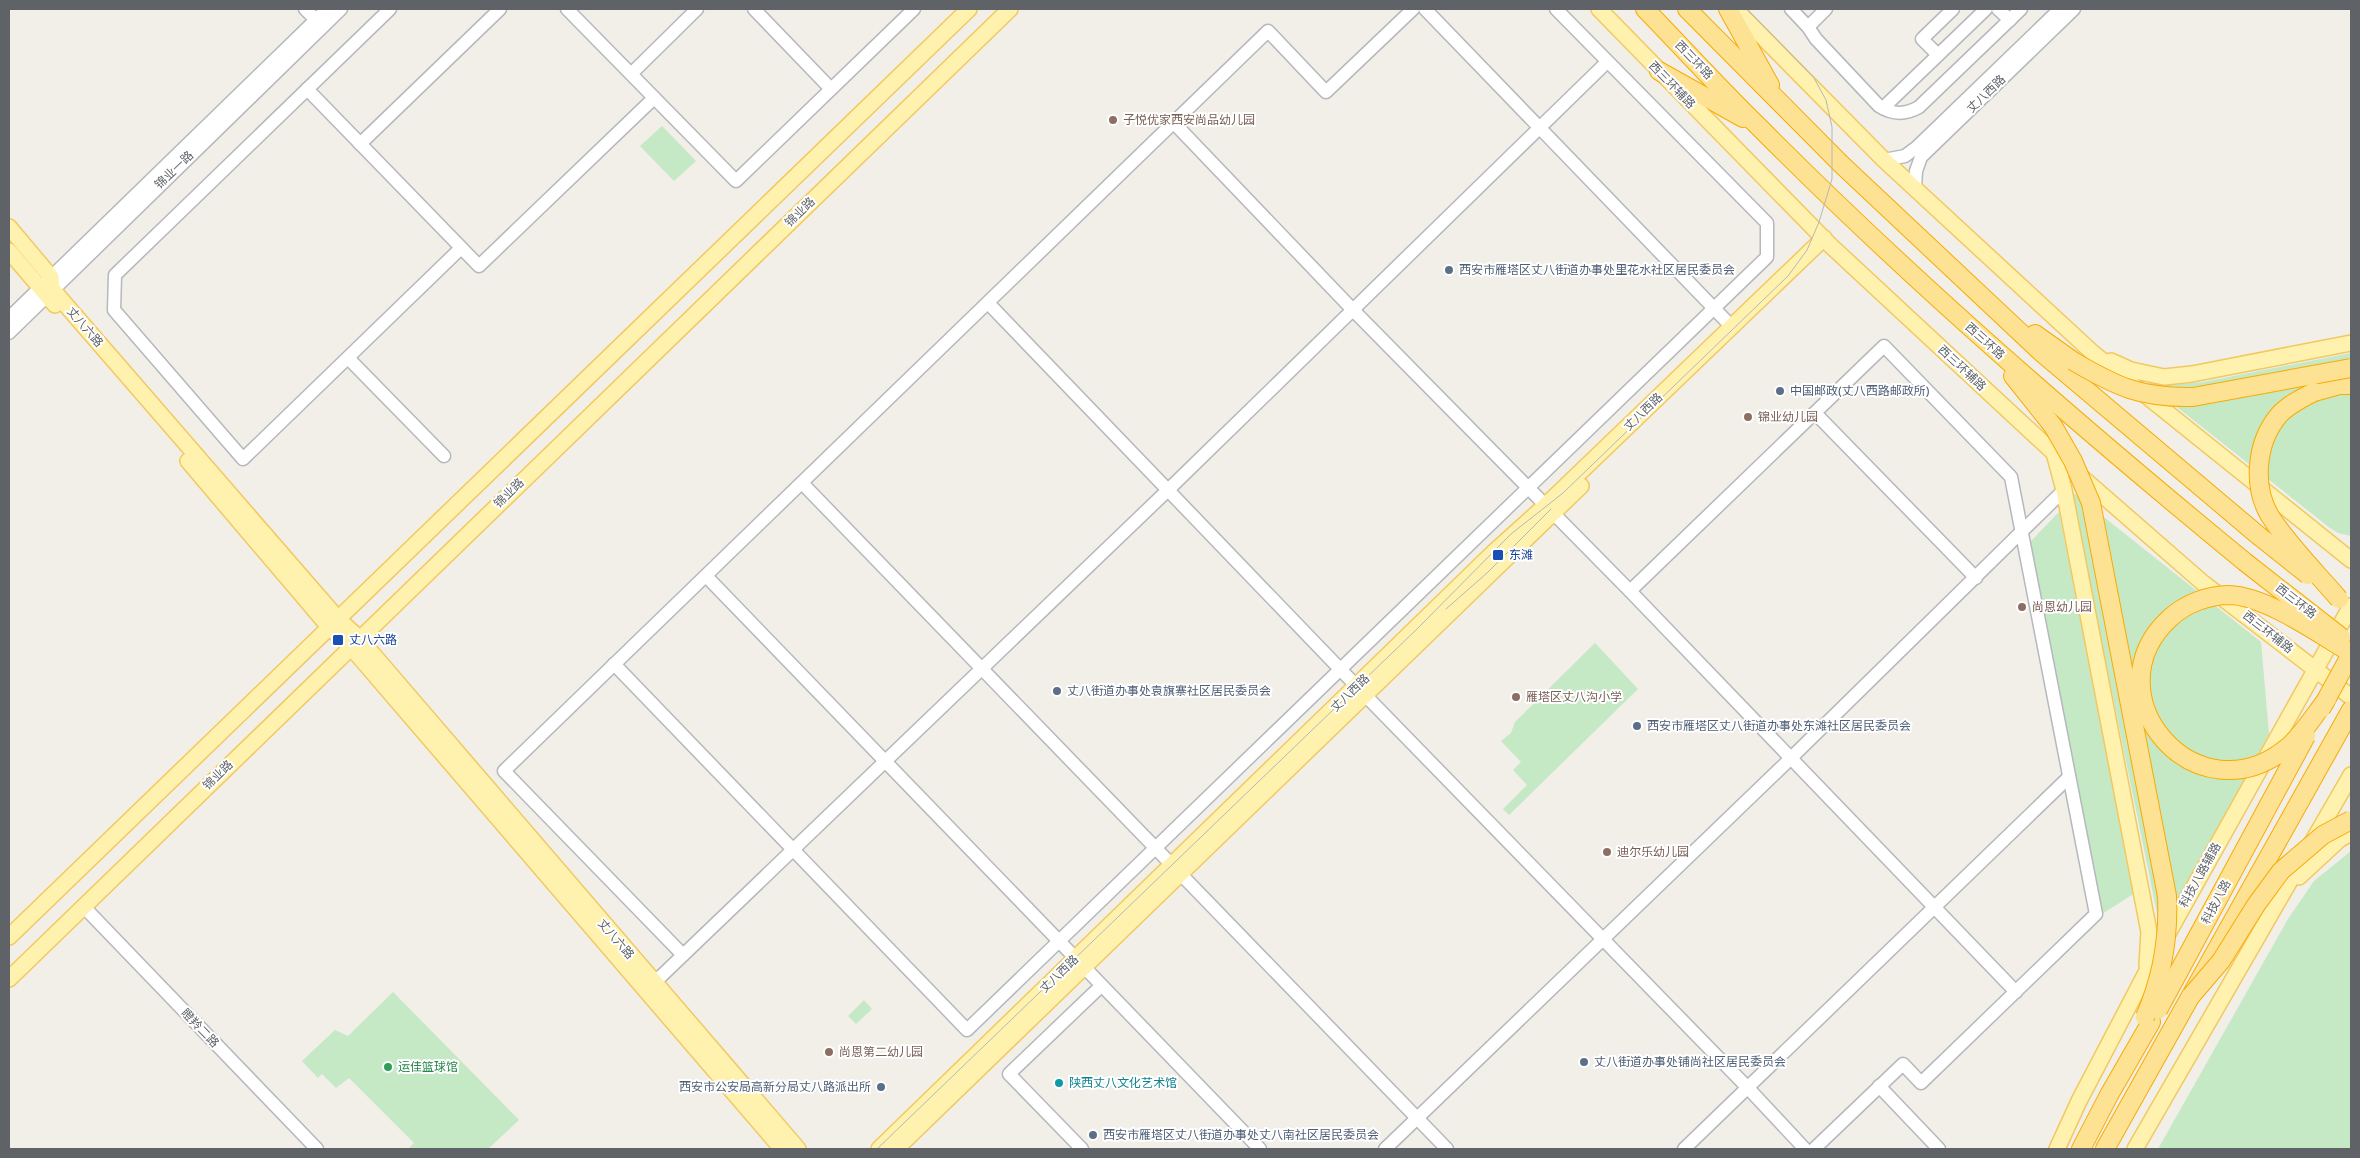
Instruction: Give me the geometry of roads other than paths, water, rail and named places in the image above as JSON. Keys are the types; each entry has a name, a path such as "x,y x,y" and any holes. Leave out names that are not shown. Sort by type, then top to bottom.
{"highway":[{"name":"西三环路","path":"1645,9 1758,127 1986,342 2244,562 2351,645"},
{"path":"1687,9 1782,105 2040,352 2259,536 2347,605"},
{"path":"1728,9 1782,105"},
{"path":"1659,71 1758,127"},
{"path":"1983,299 2073,361 2108,382 2134,392 2166,398 2193,398 2351,368"},
{"path":"1986,342 2053,426 2073,461 2091,503 2167,896 2168,924 2162,971 2148,1020"},
{"path":"2347,605 2269,514 2262,495 2258,470 2261,452 2269,431 2279,415 2295,402 2314,392 2339,385 2351,385"},
{"path":"2326,699 2290,745 2277,755 2247,768 2220,771 2192,762 2172,749 2162,739 2151,723 2144,705 2141,688 2142,672 2154,638 2164,624 2177,612 2198,600 2229,595 2260,602 2351,654"},
{"name":"科技八路","path":"2081,1149 2148,1020 2351,654"},
{"name":"科技八路","path":"2105,1149 2351,710"},
{"path":"2191,996 2221,961 2256,905 2281,871 2323,836 2351,820"}],"main road":[{"path":"9,937 969,9"},
{"name":"锦业路","path":"9,979 354,642 1010,9"},
{"name":"西三环辅路","path":"1599,9 1827,242 2054,453 2203,583 2351,697"},
{"path":"1735,9 1884,160 2093,353 2351,560"},
{"name":"丈八六路","path":"9,227 48,287"},
{"name":"丈八西路","path":"1549,510 1732,327 1827,242"},
{"name":"丈八西路","path":"879,1149 1079,963 1361,691 1495,551 1549,510 1827,242"},
{"name":"丈八六路","path":"9,251 48,287 334,623 354,642 798,1149"},
{"path":"2093,353 2131,370 2164,377 2192,374 2351,343"},
{"path":"2054,453 2064,490 2150,932 2147,970"},
{"name":"科技八路辅路","path":"2057,1149 2079,1101 2147,970 2316,669 2347,605"},
{"name":"丈八六路","path":"354,642 782,1149"},
{"path":"2135,1149 2289,886 2351,775"},
{"path":"2289,886 2340,839 2351,834"},
{"name":"丈八西路","path":"896,1149 1079,963"}],"street":[{"path":"305,9 316,20"},
{"name":"锦业一路","path":"9,333 48,287 327,9"},
{"name":"锦业一路","path":"9,318 48,287 341,9"},
{"path":"390,9 115,274 114,310 243,459 461,248"},
{"path":"360,144 500,9"},
{"path":"567,9 736,181 914,9"},
{"path":"631,74 697,9"},
{"path":"754,9 831,89"},
{"path":"684,955 504,771 989,304 1268,32 1326,92 1413,9"},
{"path":"1425,9 1732,327"},
{"path":"614,664 966,1030 1767,257 1767,223 1556,9"},
{"path":"1791,9 1808,26 1816,39 1883,108 1900,113 1910,113 1919,107 2021,9"},
{"path":"1808,26 1826,9"},
{"path":"1938,55 1922,39 1953,9"},
{"path":"1883,108 1986,9"},
{"path":"1998,9 2010,20"},
{"name":"丈八西路","path":"1884,160 1905,156 1917,147 2060,9"},
{"name":"丈八西路","path":"1915,188 1916,171 1922,157 2074,9"},
{"path":"654,983 1168,490 1607,62"},
{"path":"307,89 480,266 654,98"},
{"path":"1174,124 1353,310 1630,591 2016,992"},
{"path":"989,304 1341,668 1361,691 1604,938 1805,1149"},
{"path":"1630,591 1884,346 2012,477 2021,534 2096,914 1921,1083 1903,1064 1814,1149"},
{"path":"348,358 444,456"},
{"path":"1815,413 1976,578"},
{"path":"802,483 1447,1149"},
{"path":"1385,1149 1790,759 2064,490"},
{"path":"706,576 1260,1149"},
{"path":"1684,1149 2070,777"},
{"name":"瞪羚二路","path":"84,906 318,1149"},
{"path":"1082,1149 1009,1074 1101,986"},
{"path":"1879,1086 1939,1149"}],"tram line":[{"path":"877,1149 1417,629 1511,534 1563,493 1788,276 1807,250 1819,222 1832,179 1832,127 1826,100 1814,78 1747,9"},
{"path":"1446,609 1487,573 1551,509"}],"place":[{"name":"子悦优家西安尚品幼儿园","path":"1113,120"},
{"name":"西安市雁塔区丈八街道办事处里花水社区居民委员会","path":"1449,270"},
{"name":"中国邮政(丈八西路邮政所)","path":"1780,391"},
{"name":"锦业幼儿园","path":"1748,417"},
{"name":"东滩","path":"1498,555"},
{"name":"尚恩幼儿园","path":"2022,607"},
{"name":"丈八六路","path":"338,640"},
{"name":"丈八街道办事处袁旗寨社区居民委员会","path":"1057,691"},
{"name":"雁塔区丈八沟小学","path":"1516,697"},
{"name":"西安市雁塔区丈八街道办事处东滩社区居民委员会","path":"1637,726"},
{"name":"迪尔乐幼儿园","path":"1607,852"},
{"name":"尚恩第二幼儿园","path":"829,1052"},
{"name":"丈八街道办事处铺尚社区居民委员会","path":"1584,1062"},
{"name":"运佳篮球馆","path":"388,1067"},
{"name":"陕西丈八文化艺术馆","path":"1059,1083"},
{"name":"西安市公安局高新分局丈八路派出所","path":"881,1087"},
{"name":"西安市雁塔区丈八街道办事处丈八南社区居民委员会","path":"1093,1135"}]}
